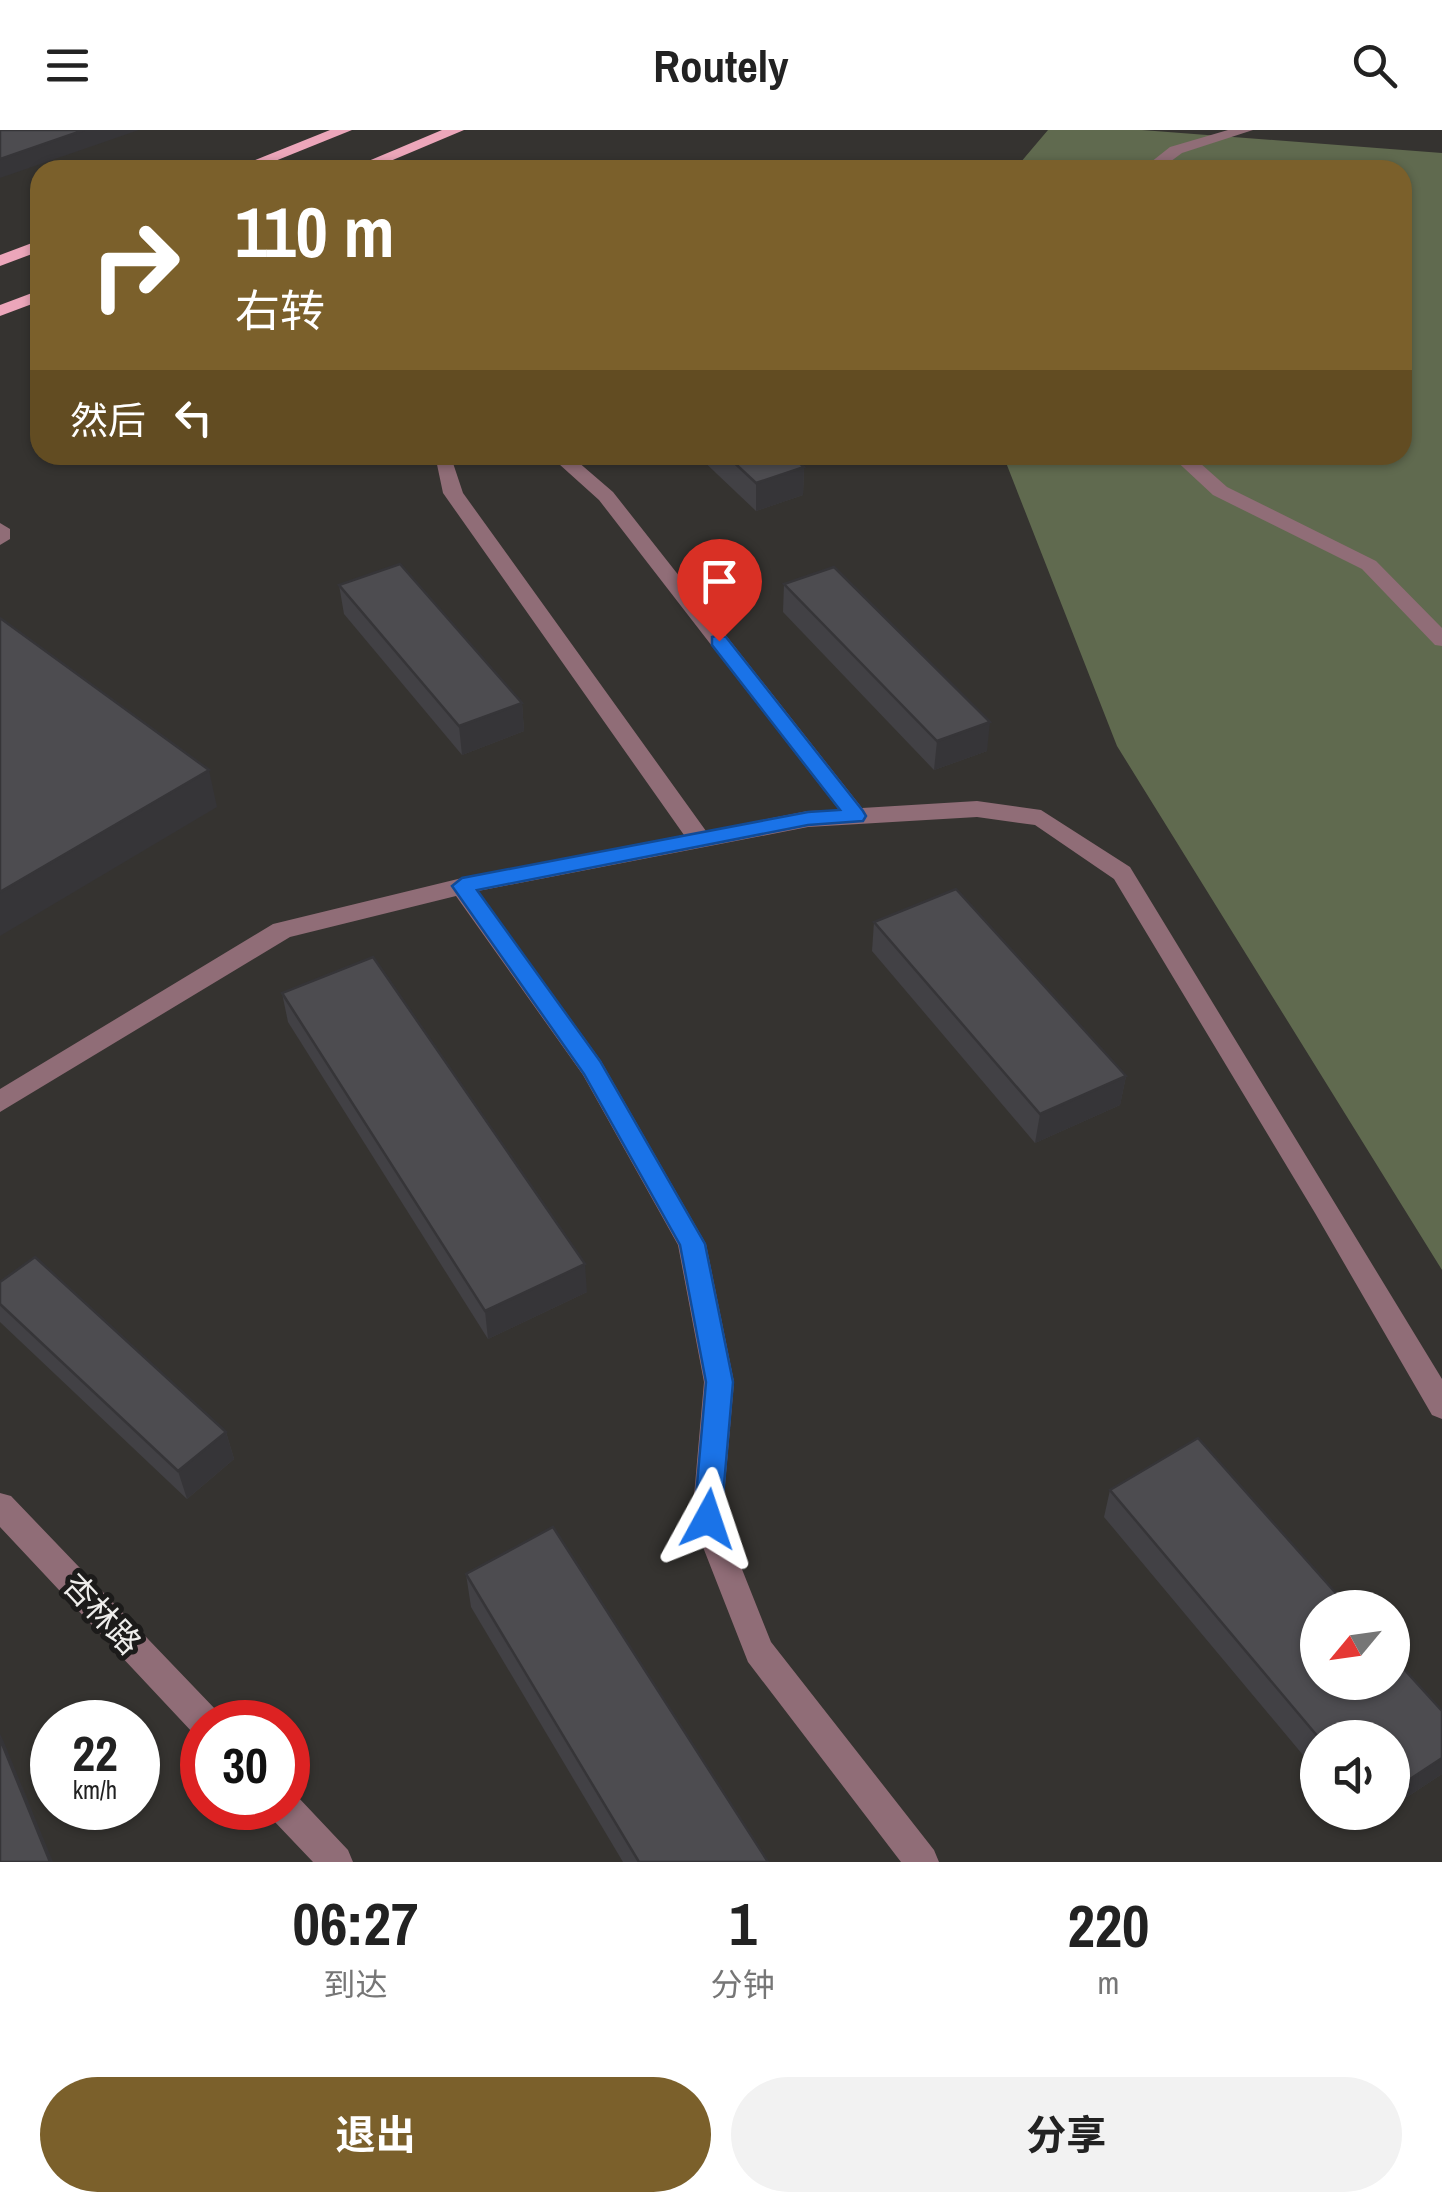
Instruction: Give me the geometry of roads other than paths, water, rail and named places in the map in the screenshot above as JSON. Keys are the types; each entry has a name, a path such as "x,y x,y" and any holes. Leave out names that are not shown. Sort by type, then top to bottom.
{"main road":[{"path":"264,160 344,130"},
{"path":"380,160 456,130"},
{"path":"0,260 30,249"},
{"path":"0,311 30,299"}],"street":[{"path":"1162,160 1176,150 1245,130"},
{"path":"444,465 453,493 700,840"},
{"path":"570,465 606,496 856,816"},
{"path":"1191,465 1220,491 1369,565 1442,640"},
{"path":"0,529 0,539"},
{"path":"0,1102 282,930 462,886 808,818 978,809 1041,818 1122,872 1326,1205 1442,1406"},
{"path":"462,886 592,1068 692,1244 720,1382 708,1519 760,1651 922,1862"},
{"name":"杏林路","path":"0,1506 183,1700"},
{"path":"306,1830 336,1862"}]}
